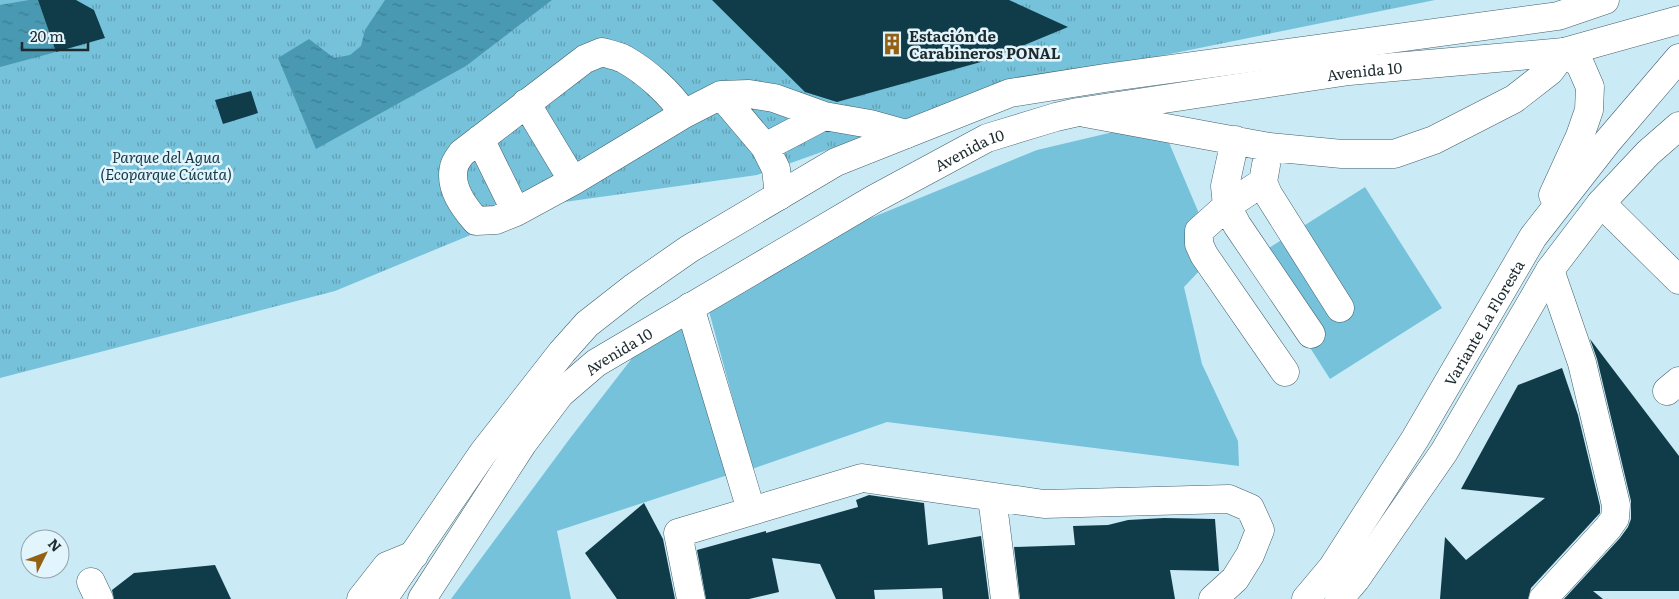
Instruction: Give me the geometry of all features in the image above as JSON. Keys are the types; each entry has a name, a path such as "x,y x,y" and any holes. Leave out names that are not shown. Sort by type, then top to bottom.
{"main road":[{"name":"Avenida 10","path":"383,599 482,453 562,352 587,324 633,288 689,249 836,162 1010,93 1105,78 1558,16 1605,0"},
{"name":"Avenida 10","path":"422,599 523,443 560,394 596,363 874,199 987,138 1056,117 1113,106 1349,71 1564,52 1679,20"},
{"path":"684,114 673,98 658,84 624,58 602,52 584,59 462,153 454,167 454,184 462,203 476,222 496,220 516,212 573,181 684,114 721,95 749,94 774,98 824,116 870,124 906,134"},
{"path":"1078,112 1269,147 1342,154 1394,154 1434,140 1514,99 1550,71 1564,52 1580,64 1590,87 1589,110 1580,136 1533,237"},
{"name":"Variante La Floresta","path":"1306,599 1332,568 1415,439 1533,237 1608,141 1679,58"},
{"path":"721,95 765,147 776,169 779,196"},
{"path":"526,103 573,181"},
{"path":"765,147 824,116"},
{"name":"Variante La Floresta","path":"1339,599 1356,579 1444,452 1550,270 1601,204 1648,153 1679,126"},
{"path":"480,139 516,212"},
{"path":"1235,140 1225,186 1227,206 1237,226 1311,334"},
{"path":"1269,147 1263,182 1275,208 1340,308"},
{"path":"1263,182 1227,206 1199,231 1199,244 1204,255 1285,372"},
{"path":"1601,204 1679,280"},
{"path":"1543,599 1608,528 1615,518 1616,505 1582,363 1550,270"},
{"path":"690,307 751,510"},
{"path":"691,599 678,533 862,478 1044,504 1229,499 1250,508 1260,530 1235,579 1213,599"},
{"path":"992,496 1005,599"},
{"path":"361,599 387,566 414,555"}],"green space":[{"name":"Parque del Agua (Ecoparque Cúcuta)","path":"0,0 1435,0 998,89 757,175 543,205 335,291 0,378"},
{"path":"1126,129 1167,138 1220,263 1204,266 1184,287 1202,364 1238,441 1239,466 887,422 752,469 707,304 822,238 1037,150"},
{"path":"1365,187 1442,308 1330,379 1253,258"},
{"path":"685,323 731,474 557,531 571,599 451,599 633,357 667,327"}],"water":[{"path":"38,0 56,52 0,67 0,5"},
{"path":"385,0 552,0 466,66 316,149 278,58 309,39 334,58 350,55 361,46 365,30"}],"building":[{"path":"38,0 76,0 94,10 105,38 56,52"},
{"name":"Estación de Carabineros PONAL","path":"712,0 1009,0 1068,27 988,60 837,102 805,92"},
{"path":"251,91 258,113 223,124 215,100"},
{"path":"1590,339 1679,456 1679,591 1593,591 1603,599 1564,599 1620,538 1631,519 1631,501 1597,359"},
{"path":"1562,368 1578,415 1600,506 1600,513 1531,588 1528,599 1440,599 1445,537 1466,560 1545,498 1461,489 1518,385"},
{"path":"869,495 924,503 928,545 981,536 989,599 943,599 942,588 874,590 875,599 836,599 820,564 772,558 779,592 749,599 706,599 697,550 858,507 856,500"},
{"path":"644,503 663,539 675,599 617,599 585,553"},
{"path":"1164,518 1215,519 1219,571 1170,570 1175,599 1020,599 1014,547 1075,545 1073,526 1108,525 1128,520"},
{"path":"215,565 231,599 114,599 112,590 134,573"}],"place":[{"name":"Estación de Carabineros PONAL","path":"892,44"}]}
